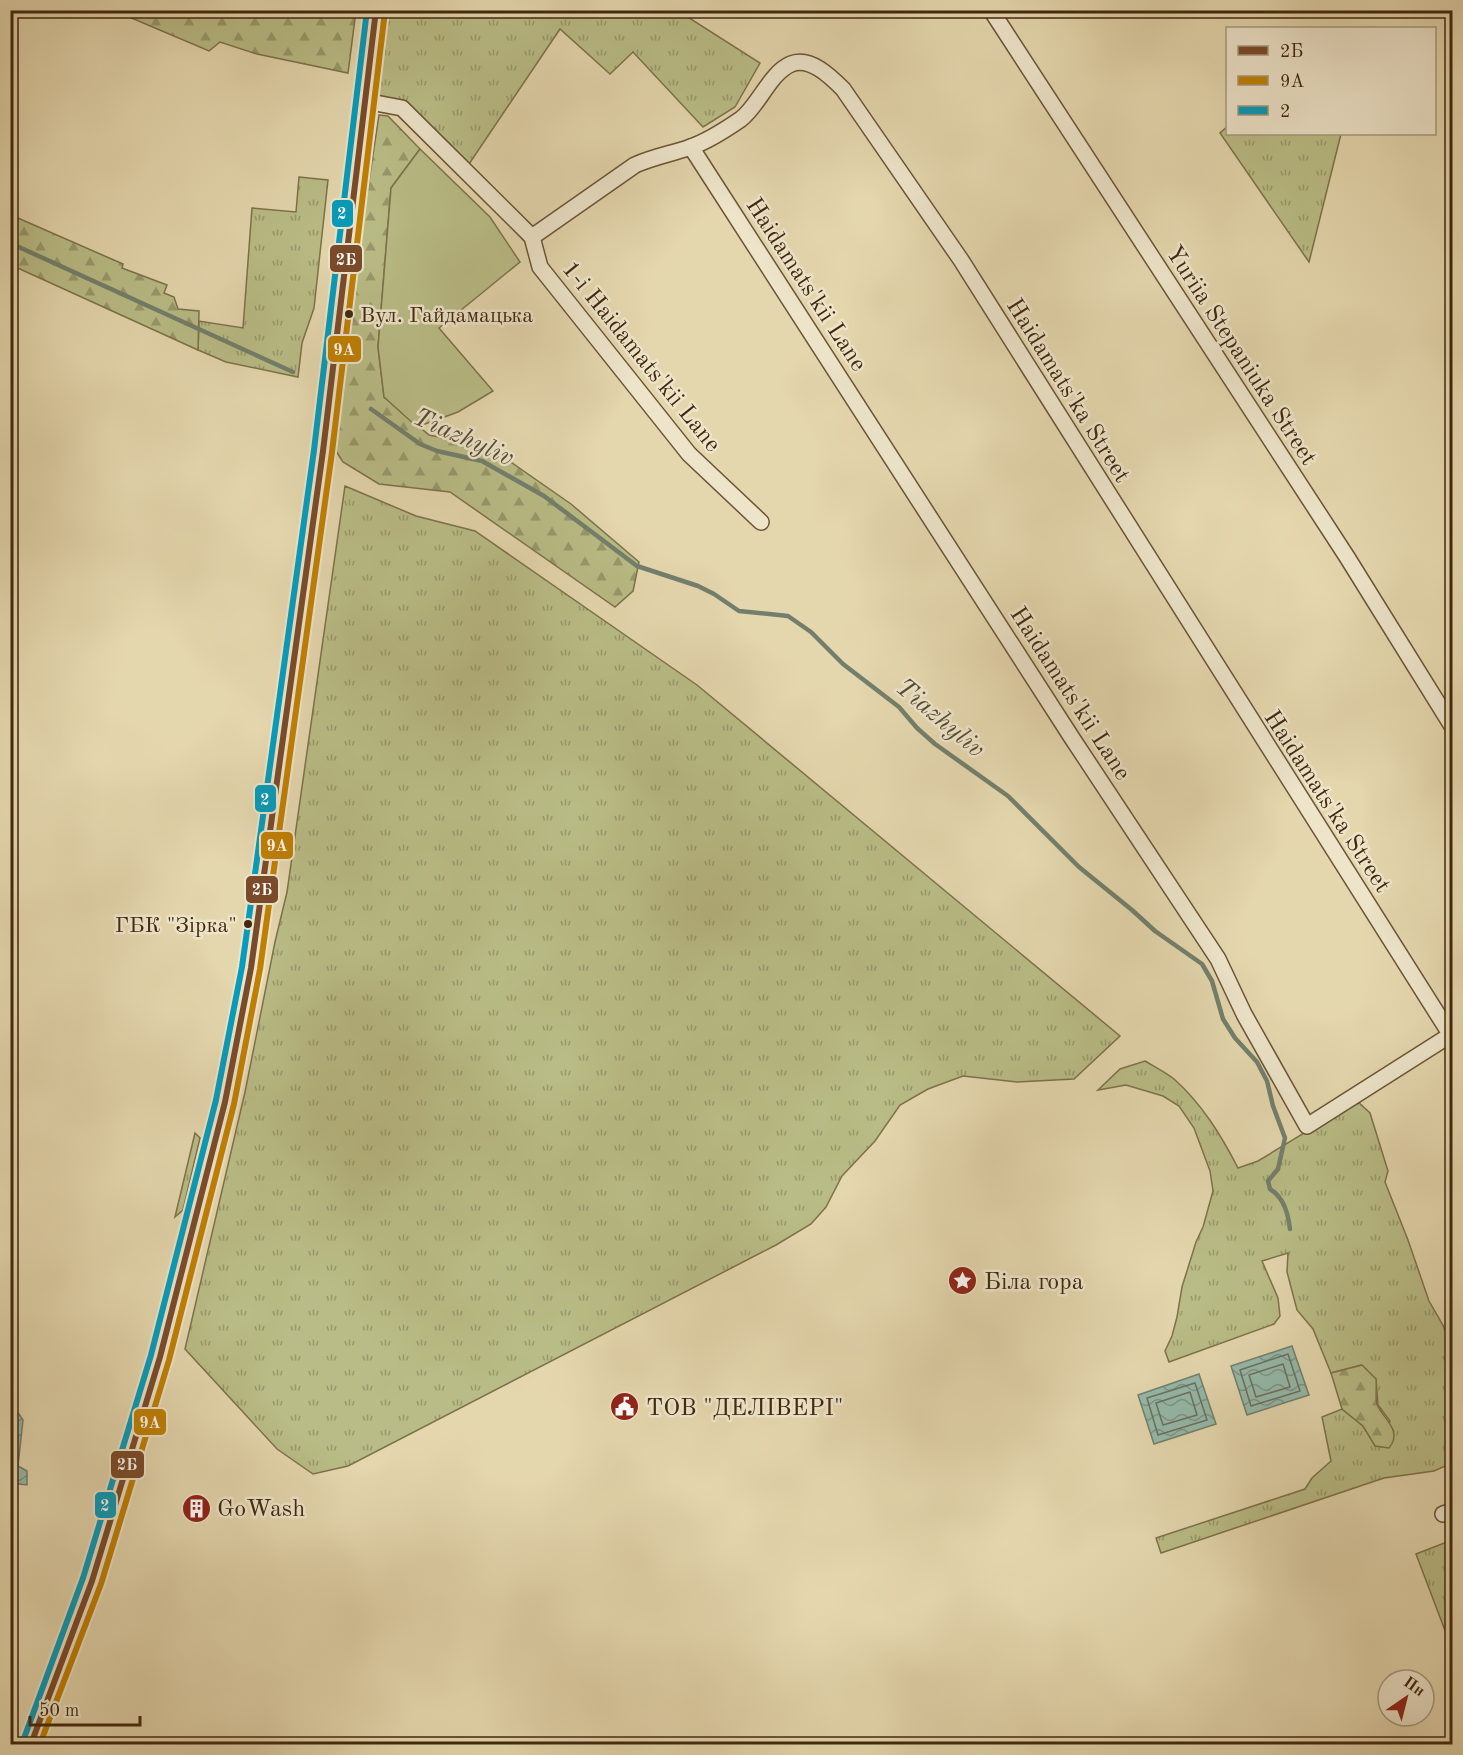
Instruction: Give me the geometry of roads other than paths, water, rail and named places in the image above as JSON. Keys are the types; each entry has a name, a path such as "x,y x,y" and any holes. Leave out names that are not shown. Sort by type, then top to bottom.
{"street":[{"path":"32,1744 92,1581 157,1368 225,1102 251,968 323,451 376,10"},
{"name":"Yuriia Stepaniuka Street","path":"991,10 1340,547 1452,726"},
{"name":"Haidamats'ka Street","path":"532,237 635,165 691,147 739,120 750,111 775,77 792,64 804,64 818,68 832,77 843,89 961,260 1206,651 1452,1035"},
{"path":"365,102 402,108 532,237"},
{"name":"Haidamats'kii Lane","path":"691,147 1072,738 1218,959 1244,1014 1307,1126 1452,1035"},
{"name":"1-i Haidamats'kii Lane","path":"532,237 540,267 689,454 760,522"}],"water":[{"path":"1292,1346 1309,1395 1247,1415 1231,1366"},
{"path":"1199,1374 1216,1424 1154,1444 1138,1395"},
{"path":"11,1412 19,1414 23,1420 18,1466 27,1471 27,1485 11,1483"}],"waterway":[{"name":"Tiazhyliv","path":"10,243 293,372"},
{"name":"Tiazhyliv","path":"371,409 420,444 437,451 482,461 544,496 637,566 698,586 739,611 788,616 811,632 843,664 899,707 935,744 1008,796 1079,867 1155,931 1202,964 1212,981 1223,1019 1235,1038 1257,1062 1267,1081 1273,1106 1285,1138 1278,1169 1268,1181 1270,1189 1279,1197 1284,1206 1290,1229"}],"place":[{"name":"Вул. Гайдамацька","path":"349,314"},
{"name":"ГБК \"Зірка\"","path":"248,924"},
{"name":"Біла гора","path":"963,1281"},
{"name":"ТОВ \"ДЕЛІВЕРІ\"","path":"625,1407"},
{"name":"GoWash","path":"196,1508"}]}
